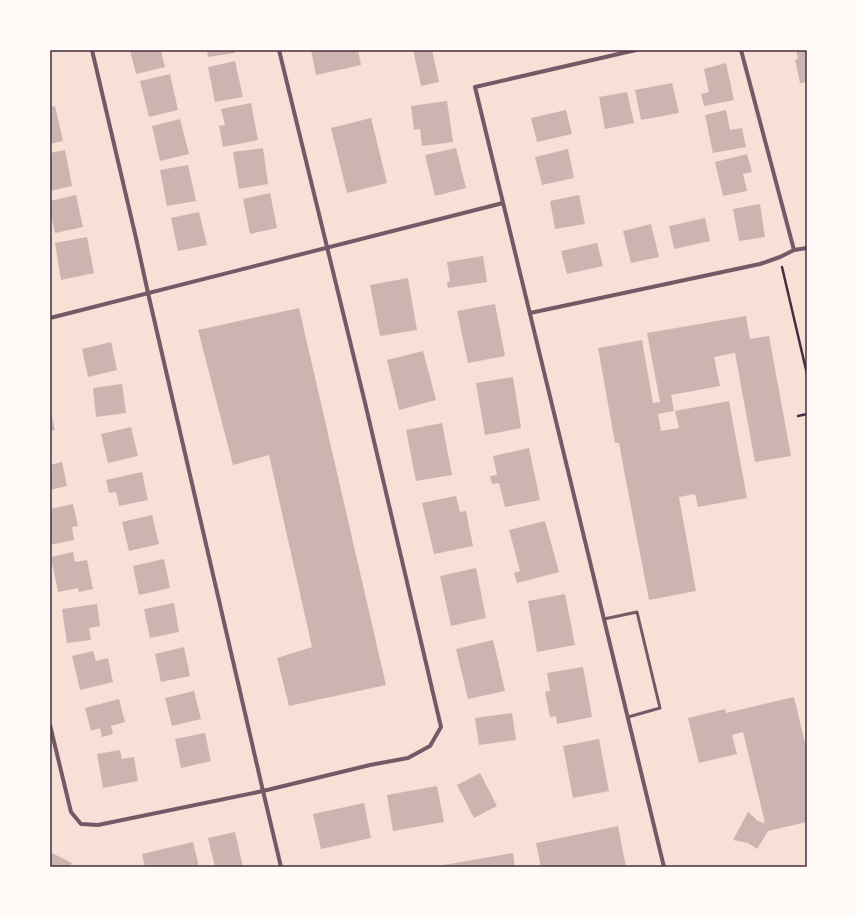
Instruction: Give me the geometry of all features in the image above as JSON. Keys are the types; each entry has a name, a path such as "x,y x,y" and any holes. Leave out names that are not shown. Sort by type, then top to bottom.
{"street":[{"path":"92,50 262,791 281,867"},
{"path":"50,725 71,812 81,824 98,825 262,791 370,765 408,758 430,746 441,727 328,247 279,50"},
{"path":"636,50 475,87 664,867"},
{"path":"741,50 794,250"},
{"path":"50,318 503,203"},
{"path":"530,313 760,264 794,250 807,248"}],"lane":[{"path":"604,619 637,612 660,708 628,717"}],"path":[{"path":"780,257 807,374"},
{"path":"798,416 807,414"}],"building":[{"path":"130,50 161,50 165,67 136,74"},
{"path":"207,50 234,50 235,53 208,57"},
{"path":"311,50 358,50 361,65 316,75"},
{"path":"413,50 432,50 439,82 421,86"},
{"path":"796,50 807,50 807,82 800,83 795,60 798,59"},
{"path":"235,61 243,97 215,102 208,67"},
{"path":"726,63 734,100 704,106 701,94 709,92 704,69"},
{"path":"170,74 178,110 149,117 140,81"},
{"path":"672,83 679,113 641,120 635,90"},
{"path":"627,92 634,123 605,129 599,97"},
{"path":"447,101 453,142 422,146 420,129 414,130 411,106"},
{"path":"251,103 258,140 223,147 219,126 225,125 221,109"},
{"path":"55,106 63,141 50,144 50,107"},
{"path":"566,110 572,134 537,142 531,118"},
{"path":"726,110 730,130 742,128 746,147 713,153 705,115"},
{"path":"371,118 387,183 347,193 331,128"},
{"path":"180,119 189,154 160,161 152,126"},
{"path":"263,148 268,184 239,189 233,152"},
{"path":"456,148 466,188 435,196 425,155"},
{"path":"568,149 574,178 542,185 535,157"},
{"path":"65,150 72,186 50,191 50,153"},
{"path":"747,154 752,172 743,174 747,191 723,196 715,162"},
{"path":"188,165 196,201 167,206 160,170"},
{"path":"270,193 277,228 250,234 243,199"},
{"path":"76,195 83,227 55,233 50,210 50,201"},
{"path":"579,195 585,224 555,229 550,201"},
{"path":"760,204 765,237 739,241 733,209"},
{"path":"199,212 207,245 178,251 171,218"},
{"path":"705,218 710,241 674,249 669,226"},
{"path":"651,224 659,257 631,263 623,231"},
{"path":"87,237 94,273 61,280 55,243"},
{"path":"597,243 603,266 567,274 561,251"},
{"path":"483,256 487,282 448,288 447,282 450,281 447,262"},
{"path":"408,278 417,330 380,336 370,285"},
{"path":"495,304 505,356 468,363 457,311"},
{"path":"299,308 386,685 289,706 277,658 312,647 269,455 233,465 198,330"},
{"path":"746,316 750,339 769,336 791,456 755,462 735,353 714,357 720,386 671,395 674,411 658,414 661,431 679,428 675,411 729,401 747,498 698,507 695,494 679,497 696,591 649,600 619,443 615,443 598,348 642,340 653,403 660,402 647,333"},
{"path":"111,342 117,370 88,377 82,349"},
{"path":"423,351 436,400 399,410 387,360"},
{"path":"513,377 521,428 485,435 476,383"},
{"path":"122,384 126,413 96,417 93,388"},
{"path":"50,408 55,430 50,431"},
{"path":"442,423 452,475 416,481 406,430"},
{"path":"131,427 138,456 108,463 101,434"},
{"path":"529,448 540,500 505,507 499,483 492,484 490,476 497,475 493,456"},
{"path":"62,462 67,486 50,490 50,465"},
{"path":"142,472 148,500 119,506 116,492 109,493 106,480"},
{"path":"456,496 460,512 466,511 473,546 434,554 422,503"},
{"path":"73,504 78,526 72,527 74,540 50,545 50,509"},
{"path":"152,515 159,544 129,551 122,522"},
{"path":"545,521 559,572 517,583 514,573 520,571 509,530"},
{"path":"73,552 75,562 87,560 93,589 79,592 78,588 58,592 51,557"},
{"path":"164,559 170,588 139,595 133,566"},
{"path":"476,568 486,618 451,626 440,576"},
{"path":"565,594 575,645 537,652 528,601"},
{"path":"174,603 179,632 150,638 144,609"},
{"path":"97,604 100,626 89,628 91,640 67,643 62,609"},
{"path":"493,640 505,691 468,699 456,649"},
{"path":"184,647 190,676 161,682 155,654"},
{"path":"93,651 96,661 108,658 113,682 80,690 72,656"},
{"path":"583,667 592,717 557,724 556,716 550,717 545,692 550,691 547,673"},
{"path":"194,691 201,719 172,726 165,698"},
{"path":"794,697 807,751 807,822 768,831 757,849 748,843 733,840 748,812 758,821 765,823 743,732 732,735 737,754 699,763 688,718 725,709 726,713"},
{"path":"119,699 125,722 111,726 113,734 102,737 100,728 91,731 85,708"},
{"path":"512,713 516,740 479,745 475,718"},
{"path":"205,733 211,761 181,768 175,739"},
{"path":"599,739 609,791 573,798 563,746"},
{"path":"120,750 122,759 134,757 138,781 103,788 97,754"},
{"path":"480,773 497,806 474,818 457,785"},
{"path":"437,786 444,822 393,831 387,795"},
{"path":"364,803 371,838 321,849 313,814"},
{"path":"618,826 626,867 541,867 536,843"},
{"path":"235,832 243,867 215,867 208,838"},
{"path":"193,842 199,867 145,867 142,854"},
{"path":"50,852 72,863 70,867 50,867"},
{"path":"513,853 515,867 438,867 438,866"}]}
